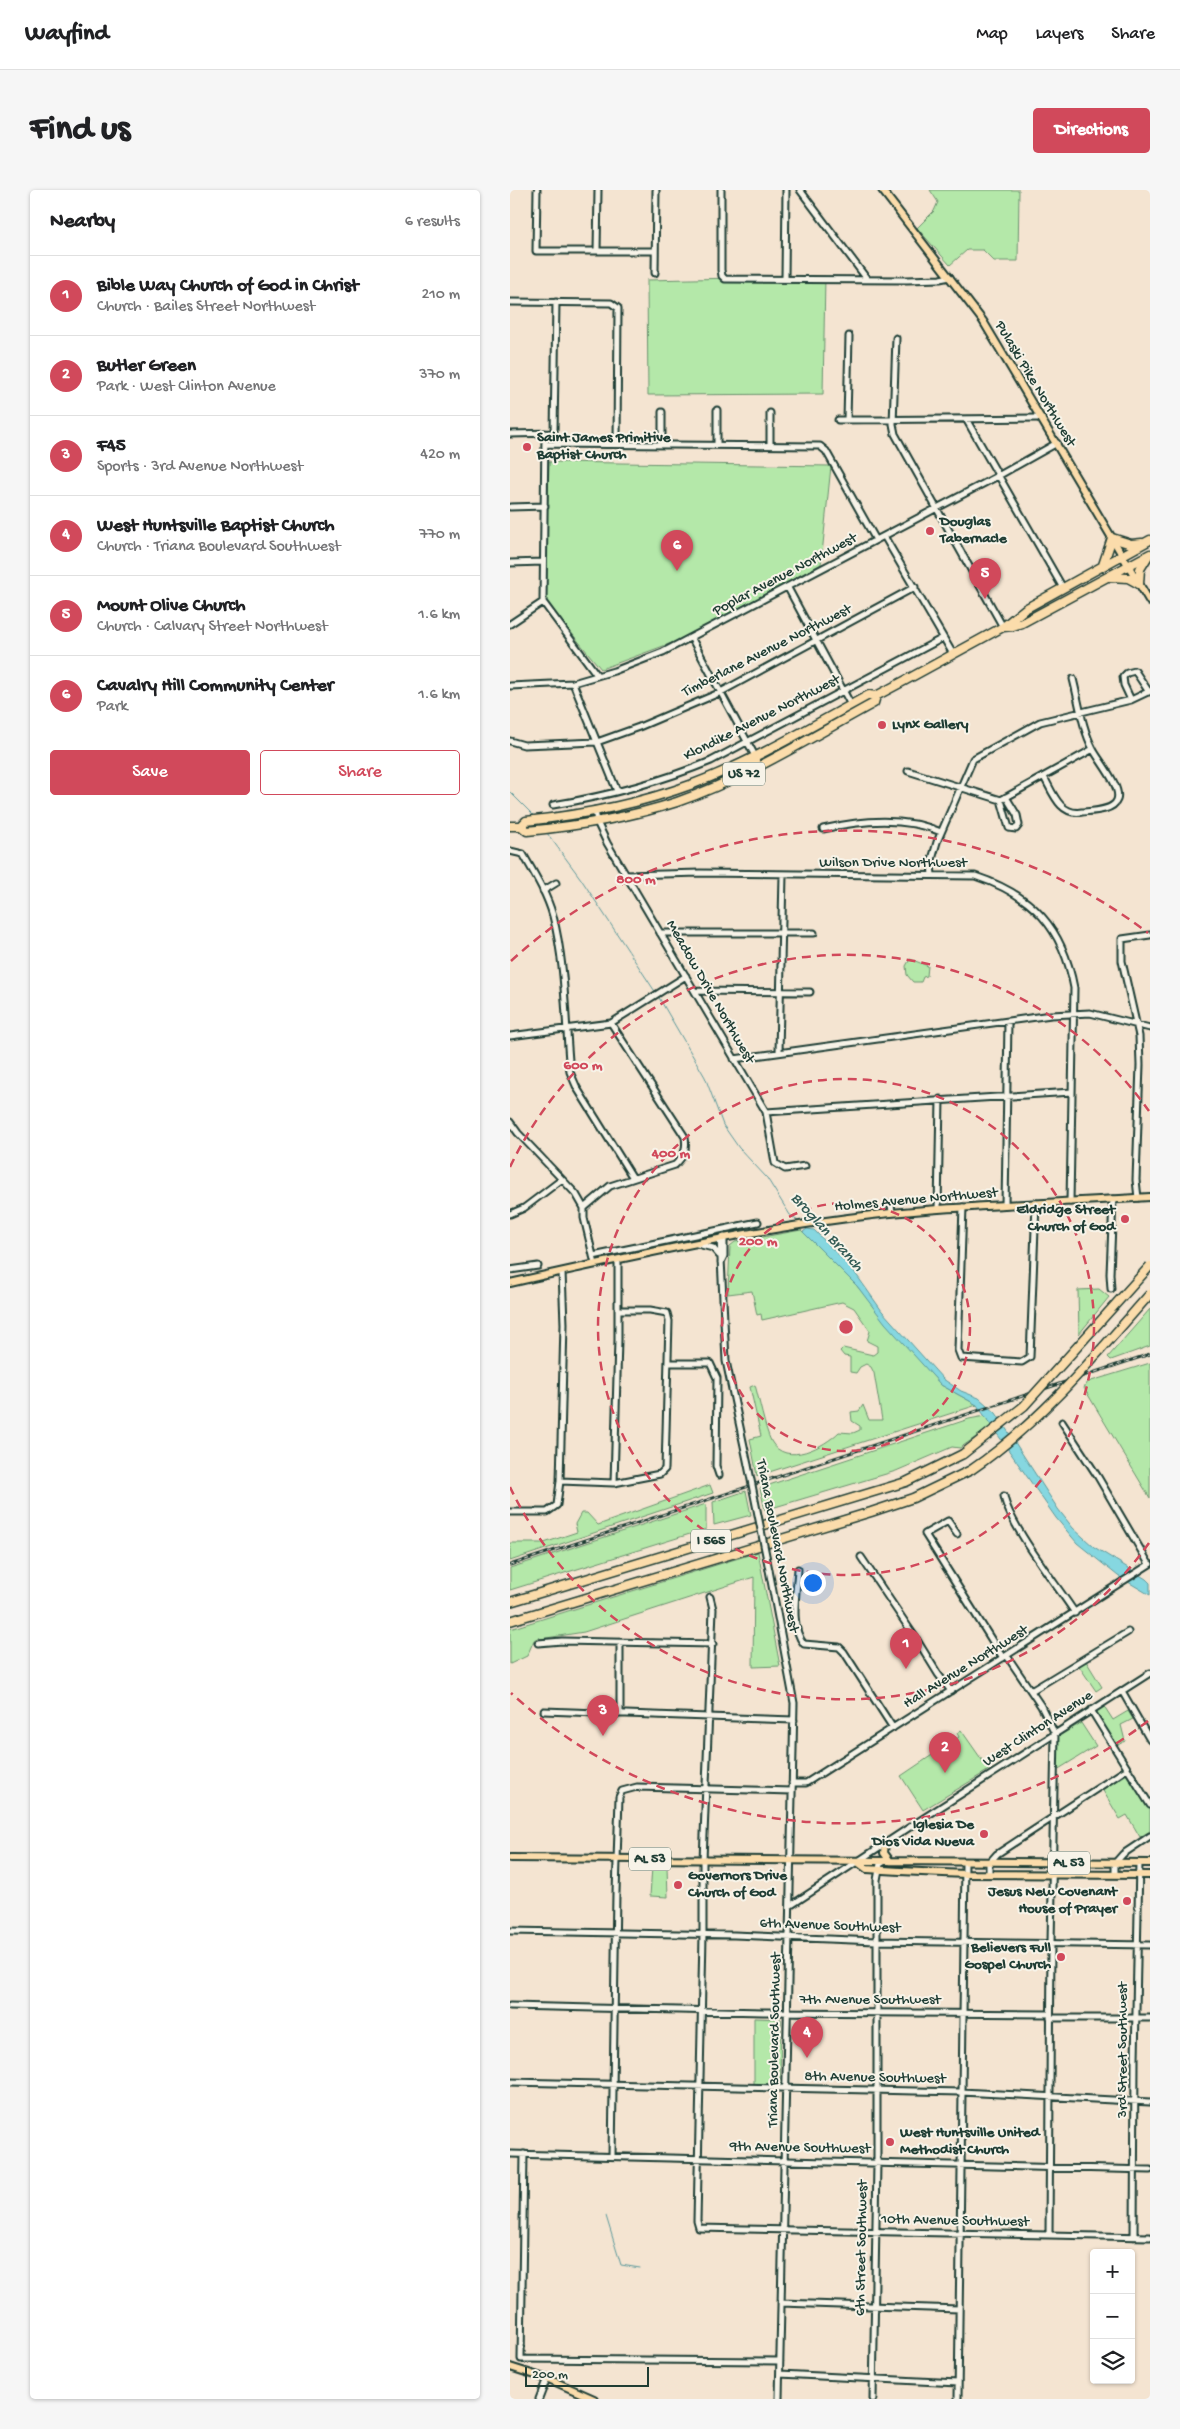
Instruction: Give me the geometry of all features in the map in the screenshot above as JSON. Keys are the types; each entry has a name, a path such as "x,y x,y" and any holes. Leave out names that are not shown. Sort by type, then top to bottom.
{"highway":[{"path":"1103,566 1112,538 1131,544 1147,542"},
{"name":"US 72","path":"521,826 526,821 553,818 641,801 686,786 755,756 869,695 876,696 953,654 1003,626 1025,609 1147,542"},
{"path":"1109,577 1128,578 1139,584 1140,569 1149,554"},
{"name":"US 72","path":"1003,626 1013,626 1022,623 1149,554"},
{"name":"US 72","path":"510,826 521,826 527,831 556,828 630,816 676,802 725,782 802,743 874,703 876,696"},
{"path":"802,743 801,738 826,722 827,718"},
{"path":"725,782 727,777 755,761 755,756"},
{"name":"I 565","path":"513,1601 906,1482 963,1454 1024,1406 1150,1266"},
{"name":"I 565","path":"510,1620 871,1512 920,1495 971,1470 1010,1443 1048,1407 1150,1294"}],"main road":[{"name":"Pulaski Pike Northwest","path":"882,190 976,311 1057,443 1150,602"},
{"name":"Holmes Avenue Northwest","path":"510,1283 722,1237 818,1222 963,1207 1150,1197"},
{"path":"885,1843 884,1853 888,1861"},
{"name":"AL 53","path":"510,1858 1150,1863"},
{"name":"AL 53","path":"856,1861 867,1869 878,1870 965,1874 1150,1875"},
{"path":"513,2368 547,2378 594,2399"}],"street":[{"path":"537,190 536,251 655,251"},
{"path":"597,251 598,190"},
{"path":"655,273 656,190"},
{"path":"721,190 720,270 725,279 940,279 950,277"},
{"path":"785,279 786,190"},
{"path":"800,190 866,279"},
{"path":"510,302 611,303 618,308 617,444"},
{"path":"556,302 554,433 558,444"},
{"path":"848,420 849,336"},
{"path":"896,338 893,420 895,434 1003,626"},
{"path":"717,410 717,445"},
{"path":"662,412 662,444"},
{"path":"770,413 770,445"},
{"path":"838,420 1042,418"},
{"path":"966,419 1062,588"},
{"path":"546,433 543,602 597,675"},
{"path":"510,434 554,433"},
{"name":"Poplar Avenue Northwest","path":"510,686 573,683 635,664 692,639 1057,443"},
{"path":"546,444 820,446 826,451 876,540"},
{"path":"510,507 545,506"},
{"path":"884,536 953,654"},
{"path":"510,563 543,562"},
{"name":"Timberlane Avenue Northwest","path":"510,741 524,745 597,742 719,692 914,587"},
{"path":"788,588 818,639 851,705"},
{"path":"510,624 543,602"},
{"name":"Klondike Avenue Northwest","path":"553,805 618,791 677,775 747,742 944,638"},
{"path":"692,639 755,756"},
{"path":"932,875 931,863 941,832 973,759 1040,722 1131,700 1149,692 1135,671 1127,673 1123,677 1124,685 1131,700"},
{"path":"1044,777 1065,810 1074,814 1113,805 1117,800 1117,789 1093,749 1073,679"},
{"path":"573,683 618,791"},
{"path":"1003,799 1093,749"},
{"path":"908,770 960,788 1003,799 1017,815 1019,825 1016,830 1010,828 1003,799"},
{"name":"Meadow Drive Northwest","path":"595,810 597,822 626,875 766,1112 775,1163 786,1169 805,1166"},
{"path":"823,829 849,823 898,822 922,824 941,832"},
{"path":"510,851 523,854 553,914 558,938 570,1072 577,1088 634,1178"},
{"path":"779,1052 782,874"},
{"name":"Wilson Drive Northwest","path":"626,875 975,876 995,883 1023,897 1040,913 1070,965 1074,988 1070,1202"},
{"path":"543,891 556,883"},
{"path":"660,933 814,933"},
{"path":"1138,1198 1136,1180 1140,1065 1136,1026 1122,961 1122,938 1150,935"},
{"path":"510,1036 611,1023 686,976"},
{"path":"695,991 810,992"},
{"path":"734,1058 1075,1014 1090,1013 1150,1028"},
{"path":"1005,1205 1008,1022"},
{"path":"584,1208 610,1186 675,1165 682,1158 687,1147 685,1137 611,1023"},
{"path":"766,1112 1072,1092"},
{"path":"938,1209 940,1100"},
{"path":"510,1122 561,1180 576,1194 584,1208 584,1218 595,1264"},
{"path":"510,1214 524,1208 561,1180"},
{"path":"1111,1289 1113,1200"},
{"path":"963,1207 958,1350 961,1358 1022,1362 1030,1357 1036,1203"},
{"path":"891,1204 892,1213"},
{"path":"593,1256 758,1222"},
{"path":"721,1262 724,1256 722,1237"},
{"name":"Triana Boulevard Northwest","path":"722,1237 719,1256 721,1262 726,1361 791,1679 794,1720 790,1861"},
{"path":"696,1243 713,1248 719,1256"},
{"path":"614,1483 618,1260"},
{"path":"510,1270 538,1266"},
{"path":"510,1512 547,1512 554,1509 557,1505 560,1481 564,1308 562,1272"},
{"path":"560,1481 614,1483 662,1472 665,1469 668,1316 667,1313 650,1310 618,1310"},
{"path":"668,1363 710,1363 717,1378 716,1466 719,1475"},
{"path":"1062,1422 1098,1477 1150,1564"},
{"path":"1004,1496 1006,1507 1017,1526 1075,1613"},
{"path":"957,1534 948,1520 925,1534 1005,1657 1031,1691 1055,1734 1049,2097 1049,2235"},
{"path":"862,1557 951,1691"},
{"name":"Hall Avenue Northwest","path":"792,1783 806,1783 1150,1564"},
{"path":"798,1569 796,1618 799,1638 804,1644 839,1648 844,1652 894,1728"},
{"path":"698,2158 702,2010 703,1860 713,1609 710,1597"},
{"path":"1031,1691 1128,1632"},
{"path":"538,1643 562,1641 620,1644 712,1644"},
{"path":"620,1644 620,1714"},
{"name":"West Clinton Avenue","path":"790,1906 856,1861 1150,1673"},
{"path":"1122,1691 1150,1740"},
{"path":"1091,1710 1150,1806"},
{"path":"544,1712 794,1720"},
{"path":"989,1874 989,1863 997,1854 1127,1769"},
{"path":"612,2156 618,1804 622,1792 637,1787 792,1791"},
{"path":"1115,1874 1114,1863 1123,1854 1150,1836"},
{"name":"Triana Boulevard Southwest","path":"779,2399 790,1937 790,1861"},
{"path":"878,1870 880,1864 888,1861"},
{"path":"958,2399 965,1863"},
{"name":"3rd Street Southwest","path":"1134,2236 1135,2018 1139,1863"},
{"name":"6th Street Southwest","path":"873,2399 874,2232 877,2162 876,1941 878,1870"},
{"name":"6th Avenue Southwest","path":"510,1931 790,1937 876,1941 1051,1942 1150,1945"},
{"name":"7th Avenue Southwest","path":"510,2006 1150,2018"},
{"name":"8th Avenue Southwest","path":"510,2082 961,2092 1150,2102"},
{"name":"9th Avenue Southwest","path":"510,2154 1150,2170"},
{"path":"513,2368 521,2359 524,2154"},
{"name":"10th Avenue Southwest","path":"698,2158 697,2221 700,2228 1150,2237"},
{"path":"781,2303 958,2309"},
{"path":"521,2359 780,2362"},
{"path":"780,2374 958,2383"},
{"path":"539,2399 547,2378"}],"green space":[{"path":"930,190 1019,190 1018,261 994,261 983,250 967,250 950,265 917,228 934,211 938,202"},
{"path":"825,276 823,394 648,395 647,280"},
{"path":"549,462 831,466 821,564 685,638 601,669 547,603 545,597"},
{"path":"910,959 928,966 927,976 923,977 921,982 913,982 907,975 906,966"},
{"path":"801,1230 857,1286 941,1385 977,1405 757,1476 750,1439 761,1436 750,1387 755,1385 764,1422 771,1441 778,1449 786,1453 805,1452 825,1443 839,1432 853,1433 860,1430 860,1426 852,1421 851,1412 859,1411 863,1405 869,1420 882,1420 874,1373 871,1367 866,1364 860,1367 856,1373 850,1372 850,1357 844,1356 840,1351 843,1348 873,1355 877,1352 877,1346 867,1341 870,1331 854,1308 842,1302 762,1320 761,1314 757,1315 752,1291 728,1294 730,1246 735,1242"},
{"path":"1099,1289 1109,1297 1079,1334 1078,1290"},
{"path":"1150,1309 1150,1346 1111,1360 1108,1357"},
{"path":"1150,1363 1150,1498 1084,1388 1088,1382"},
{"path":"985,1416 992,1426 960,1448 952,1447 896,1471 765,1510 760,1488 969,1419"},
{"path":"710,1485 713,1493 510,1561 510,1543 544,1543 577,1532 575,1524 581,1513 587,1513 598,1525"},
{"path":"746,1491 751,1515 714,1525 713,1502"},
{"path":"706,1504 706,1529 510,1590 510,1568"},
{"path":"758,1552 780,1666 753,1667 754,1577 584,1632 540,1639 539,1637 534,1640 527,1656 510,1664 510,1629"},
{"path":"1086,1661 1102,1687 1096,1691 1079,1666"},
{"path":"1104,1706 1113,1720 1128,1711 1133,1719 1121,1725 1125,1741 1114,1747 1093,1714"},
{"path":"1081,1723 1096,1746 1057,1770 1056,1738"},
{"path":"961,1730 989,1770 923,1810 901,1776 959,1737 957,1733"},
{"path":"1126,1774 1150,1809 1150,1831 1140,1837 1127,1815 1120,1819 1102,1789"},
{"path":"652,1867 667,1867 668,1897 650,1896"},
{"path":"754,2018 781,2019 780,2084 754,2085"}],"water":[{"path":"807,1229 814,1230 853,1270 882,1311 943,1379 961,1391 979,1398 996,1413 1058,1509 1073,1528 1094,1547 1146,1579 1150,1583 1150,1595 1118,1576 1077,1543 1056,1518 977,1405 941,1385 885,1323 857,1286 803,1232"}],"waterway":[{"name":"Broglan Branch","path":"510,792 534,816"},
{"name":"Broglan Branch","path":"547,833 581,879 656,993"},
{"name":"Broglan Branch","path":"658,996 705,1077 723,1125 739,1148 767,1178 790,1215 799,1222"},
{"path":"606,2216 621,2265 640,2268"}],"railway":[{"path":"510,1565 1150,1354"}],"place":[{"name":"Saint James Primitive Baptist Church","path":"527,447"},
{"name":"Douglas Tabernacle","path":"930,531"},
{"name":"Cavalry Hill Community Center","path":"677,571"},
{"name":"Mount Olive Church","path":"985,599"},
{"name":"Lynx Gallery","path":"882,725"},
{"name":"Eldridge Street Church of God","path":"1125,1219"},
{"name":"Bible Way Church of God in Christ","path":"906,1669"},
{"name":"F45","path":"603,1736"},
{"name":"Butler Green","path":"945,1773"},
{"name":"Iglesia De Dios Vida Nueva","path":"984,1834"},
{"name":"Governors Drive Church of God","path":"678,1885"},
{"name":"Jesus New Covenant House of Prayer","path":"1127,1901"},
{"name":"Believers Full Gospel Church","path":"1061,1957"},
{"name":"West Huntsville Baptist Church","path":"807,2058"},
{"name":"West Huntsville United Methodist Church","path":"890,2142"}]}
